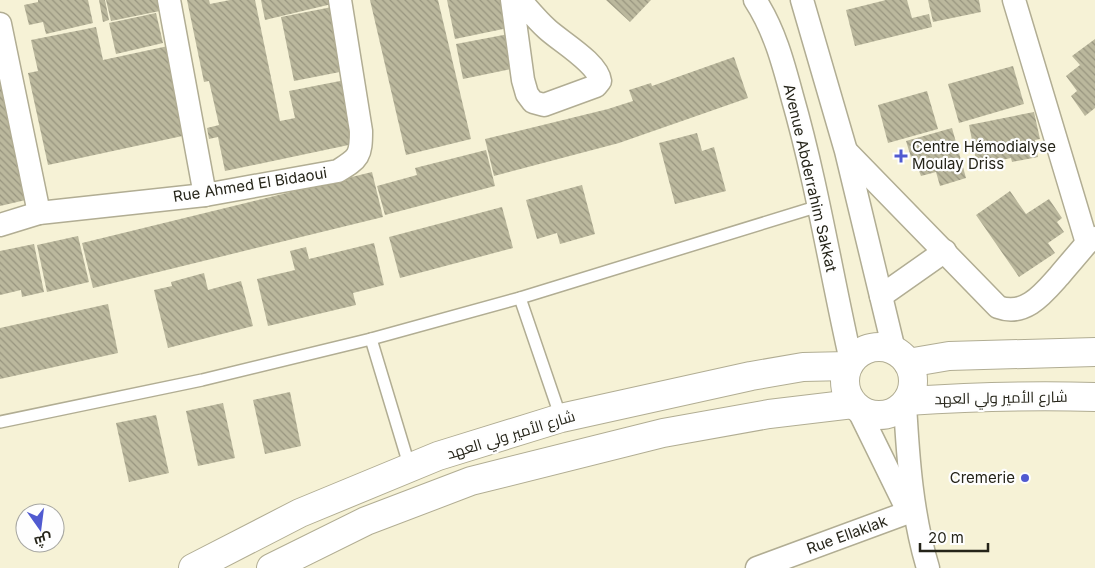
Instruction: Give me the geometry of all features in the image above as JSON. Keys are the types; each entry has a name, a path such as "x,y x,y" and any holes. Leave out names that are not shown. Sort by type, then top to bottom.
{"main road":[{"path":"884,347 901,357 912,370 911,394 906,403 896,411 882,416 867,414 855,406 845,388 844,376 849,363 860,352 870,348 884,347"},
{"path":"901,357 1095,352"},
{"name":"شارع الأمير ولي العهد","path":"193,568 300,513 438,456 561,418 677,391 803,367 849,363"},
{"name":"شارع الأمير ولي العهد","path":"906,403 968,398 1095,397"},
{"path":"271,568 366,521 471,481 663,434 769,414 855,406"}],"street":[{"path":"169,0 205,194"},
{"name":"Rue Ahmed El Bidaoui","path":"0,225 40,213 205,194 338,171 352,162 361,151 361,131 340,0"},
{"path":"512,0 523,80 527,94 534,102 544,104 596,86 600,82 599,75 592,67 548,30 520,0"},
{"name":"Avenue Abderrahim Sakkat","path":"755,0 764,14 777,44 800,123 819,206 849,363"},
{"path":"802,0 846,151 881,296 901,357"},
{"path":"846,151 998,307 1016,309 1029,305 1040,298 1091,241 1014,0"},
{"path":"0,24 3,55 40,213"},
{"path":"881,296 945,252"},
{"path":"906,403 913,521"},
{"path":"855,406 913,521 928,568"},
{"name":"Rue Ellaklak","path":"757,568 913,521"}],"lane":[{"path":"0,422 202,380 371,339 520,298 819,206"},
{"path":"520,298 561,418"},
{"path":"371,339 410,468"}],"building":[{"path":"38,0 88,0 93,23 46,34 43,22 29,25 24,5 38,2"},
{"path":"99,0 105,0 109,20 103,22"},
{"path":"106,0 157,0 160,11 111,21"},
{"path":"187,0 209,0 210,4 230,0 255,0 280,121 295,118 289,91 345,80 358,143 225,171 218,137 209,139 207,128 219,125 209,81 204,82"},
{"path":"261,0 335,0 336,3 265,20"},
{"path":"370,0 438,0 471,139 406,155"},
{"path":"447,0 501,0 508,28 455,39"},
{"path":"606,0 651,0 630,22"},
{"path":"886,0 907,0 912,18 929,14 932,27 855,46 846,10"},
{"path":"928,0 979,0 981,12 933,22"},
{"path":"337,6 350,70 294,81 281,17"},
{"path":"156,13 163,43 116,54 109,23"},
{"path":"96,27 103,60 168,46 187,135 48,165 28,73 38,71 31,40"},
{"path":"514,33 521,67 463,79 456,44"},
{"path":"1095,39 1095,108 1085,116 1071,96 1077,91 1066,76 1080,65 1072,56"},
{"path":"734,57 748,98 619,143 494,176 485,139 608,109 633,101 629,90 651,83 652,86"},
{"path":"1013,66 1024,104 959,123 948,84"},
{"path":"0,79 30,199 0,206"},
{"path":"927,91 938,129 888,143 878,105"},
{"path":"1034,112 1040,139 1035,140 1038,157 1012,162 1011,158 977,165 969,125"},
{"path":"952,128 966,178 940,186 936,172 921,176 917,166 914,167 906,141"},
{"path":"697,133 702,151 714,147 726,191 675,204 659,143"},
{"path":"486,150 495,186 385,215 377,186 417,175 415,168"},
{"path":"372,172 383,217 93,288 82,243"},
{"path":"582,185 595,234 560,244 557,233 537,239 526,200"},
{"path":"1010,191 1026,214 1049,199 1062,218 1057,222 1064,232 1048,243 1055,253 1019,277 976,215"},
{"path":"502,207 513,248 400,278 389,237"},
{"path":"78,236 89,282 47,292 37,245"},
{"path":"374,243 384,285 353,293 356,305 268,326 257,279 295,270 290,251 306,247 309,259"},
{"path":"34,244 44,292 22,297 21,290 0,295 0,251"},
{"path":"204,273 208,290 241,281 253,326 168,348 154,290 172,286 171,282"},
{"path":"108,304 118,353 0,379 0,328"},
{"path":"290,392 301,446 265,454 253,400"},
{"path":"223,403 235,458 198,466 186,411"},
{"path":"156,415 169,473 129,482 116,423"}],"place":[{"name":"Centre Hémodialyse Moulay Driss","path":"901,156"},
{"name":"Cremerie","path":"1025,478"}]}
